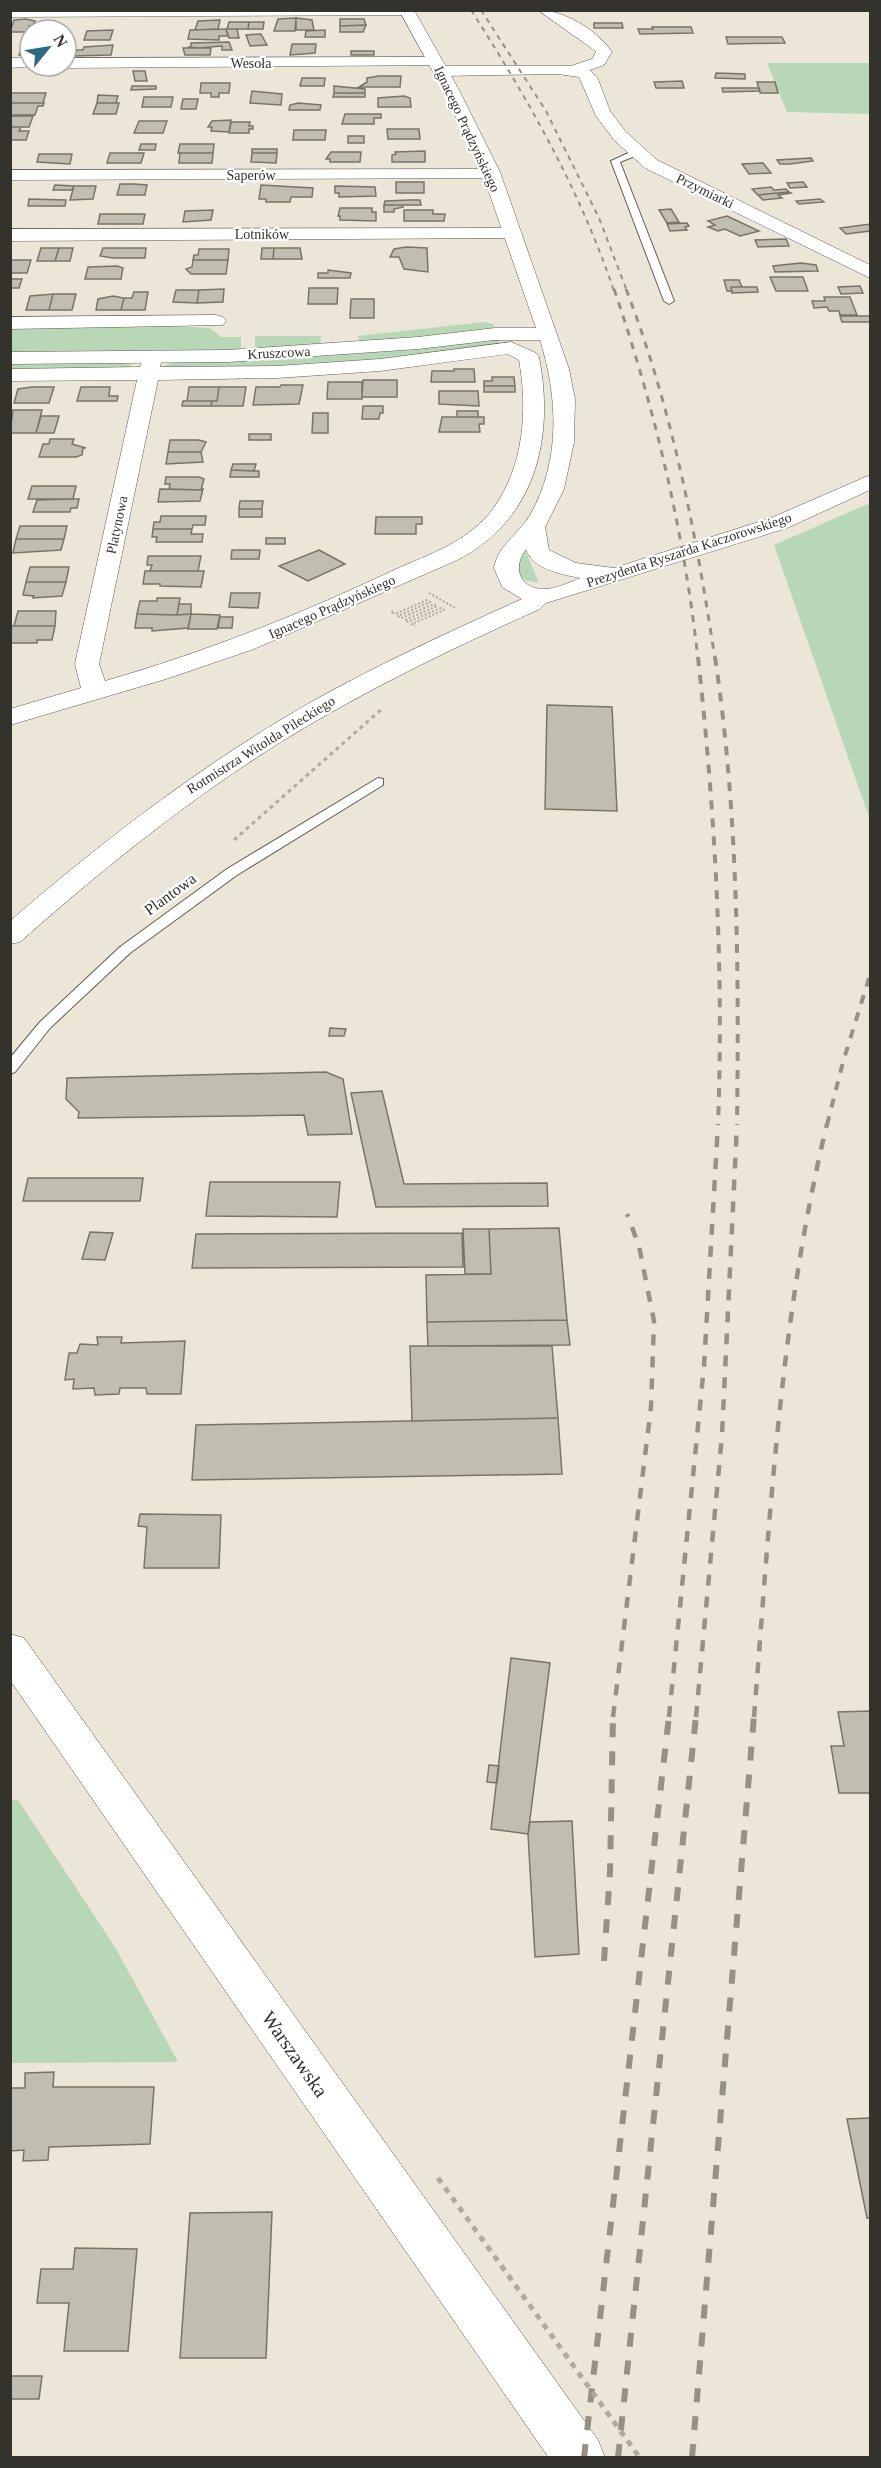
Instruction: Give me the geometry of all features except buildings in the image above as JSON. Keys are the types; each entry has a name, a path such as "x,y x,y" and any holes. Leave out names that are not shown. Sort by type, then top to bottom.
{"street":[{"path":"10,12 155,16 405,10"},
{"name":"Ignacego Prądzyńskiego","path":"405,10 438,66 492,174 548,334 564,395 565,431 556,477 533,526 515,546 506,567 514,585 528,594 550,595"},
{"path":"438,66 575,70 598,62 604,52 600,45 545,10"},
{"path":"148,63 152,44"},
{"name":"Wesoła","path":"78,63 438,66"},
{"name":"Przymiarki","path":"575,70 584,73 590,79 602,112 637,152 651,164 870,272"},
{"name":"Saperów","path":"10,175 492,174"},
{"name":"Lotników","path":"10,235 513,234"},
{"path":"10,323 216,321"},
{"name":"Kruszcowa","path":"10,358 151,366 495,334 548,334"},
{"name":"Ignacego Prądzyńskiego","path":"10,717 187,664 283,630 371,591 481,536 507,506 532,441 536,411 534,376 529,357 511,348 380,365 257,373 151,366"},
{"path":"10,375 151,366"},
{"name":"Platynowa","path":"95,692 87,664 151,366"},
{"name":"Prezydenta Ryszarda Kaczorowskiego","path":"550,595 779,523 870,482"},
{"path":"533,526 538,554 550,595"},
{"path":"538,554 560,567 578,571 600,573 632,570"},
{"name":"Rotmistrza Witolda Pileckiego","path":"10,936 107,852 235,758 349,690 436,646 550,595"},
{"name":"Warszawska","path":"10,1649 580,2457"}],"lane":[{"path":"637,152 615,161 669,301"},
{"name":"Plantowa","path":"10,1069 45,1025 125,950 232,872 378,782"}],"path":[{"path":"422,589 465,614"},
{"path":"420,596 423,598 391,612 395,614 427,600 430,602 398,616 401,618 434,604 437,606 405,620 408,622 441,608 444,610 412,624 415,626 448,612"},
{"path":"387,610 398,605"},
{"path":"230,843 386,705"},
{"path":"438,2178 640,2457"}],"green space":[{"path":"767,63 870,63 870,114 787,112"},
{"path":"484,322 493,324 495,328 426,338 360,342 358,336"},
{"path":"175,326 209,328 222,337 241,337 241,351 11,354 10,327"},
{"path":"255,336 321,336 320,346 255,348"},
{"path":"499,340 499,346 322,366 162,367 174,362 289,358"},
{"path":"10,363 128,363 133,368 11,371"},
{"path":"870,503 870,820 774,545"},
{"path":"525,550 539,583 525,580 518,573 520,551"},
{"path":"11,1800 18,1800 115,1947 178,2062 11,2063"}],"railway":[{"path":"471,10 513,77 569,181 614,291"},
{"path":"481,10 546,111 599,218 627,291"},
{"path":"614,289 629,334 666,471 685,564 698,659"},
{"path":"626,289 657,379 681,471 700,565 715,659"},
{"path":"698,657 717,891 720,1008 718,1125"},
{"path":"715,657 723,715 733,832 738,1008 737,1125"},
{"path":"827,1125 843,1062 870,975"},
{"path":"669,1717 704,1366 718,1124"},
{"path":"696,1717 722,1435 737,1124"},
{"path":"754,1717 772,1493 787,1344 811,1197 827,1124"},
{"path":"613,1717 651,1407 654,1321 639,1246 627,1214"},
{"path":"604,1961 610,1872 613,1716"},
{"path":"584,2458 669,1716"},
{"path":"618,2458 696,1716"},
{"path":"692,2458 754,1716"}]}
